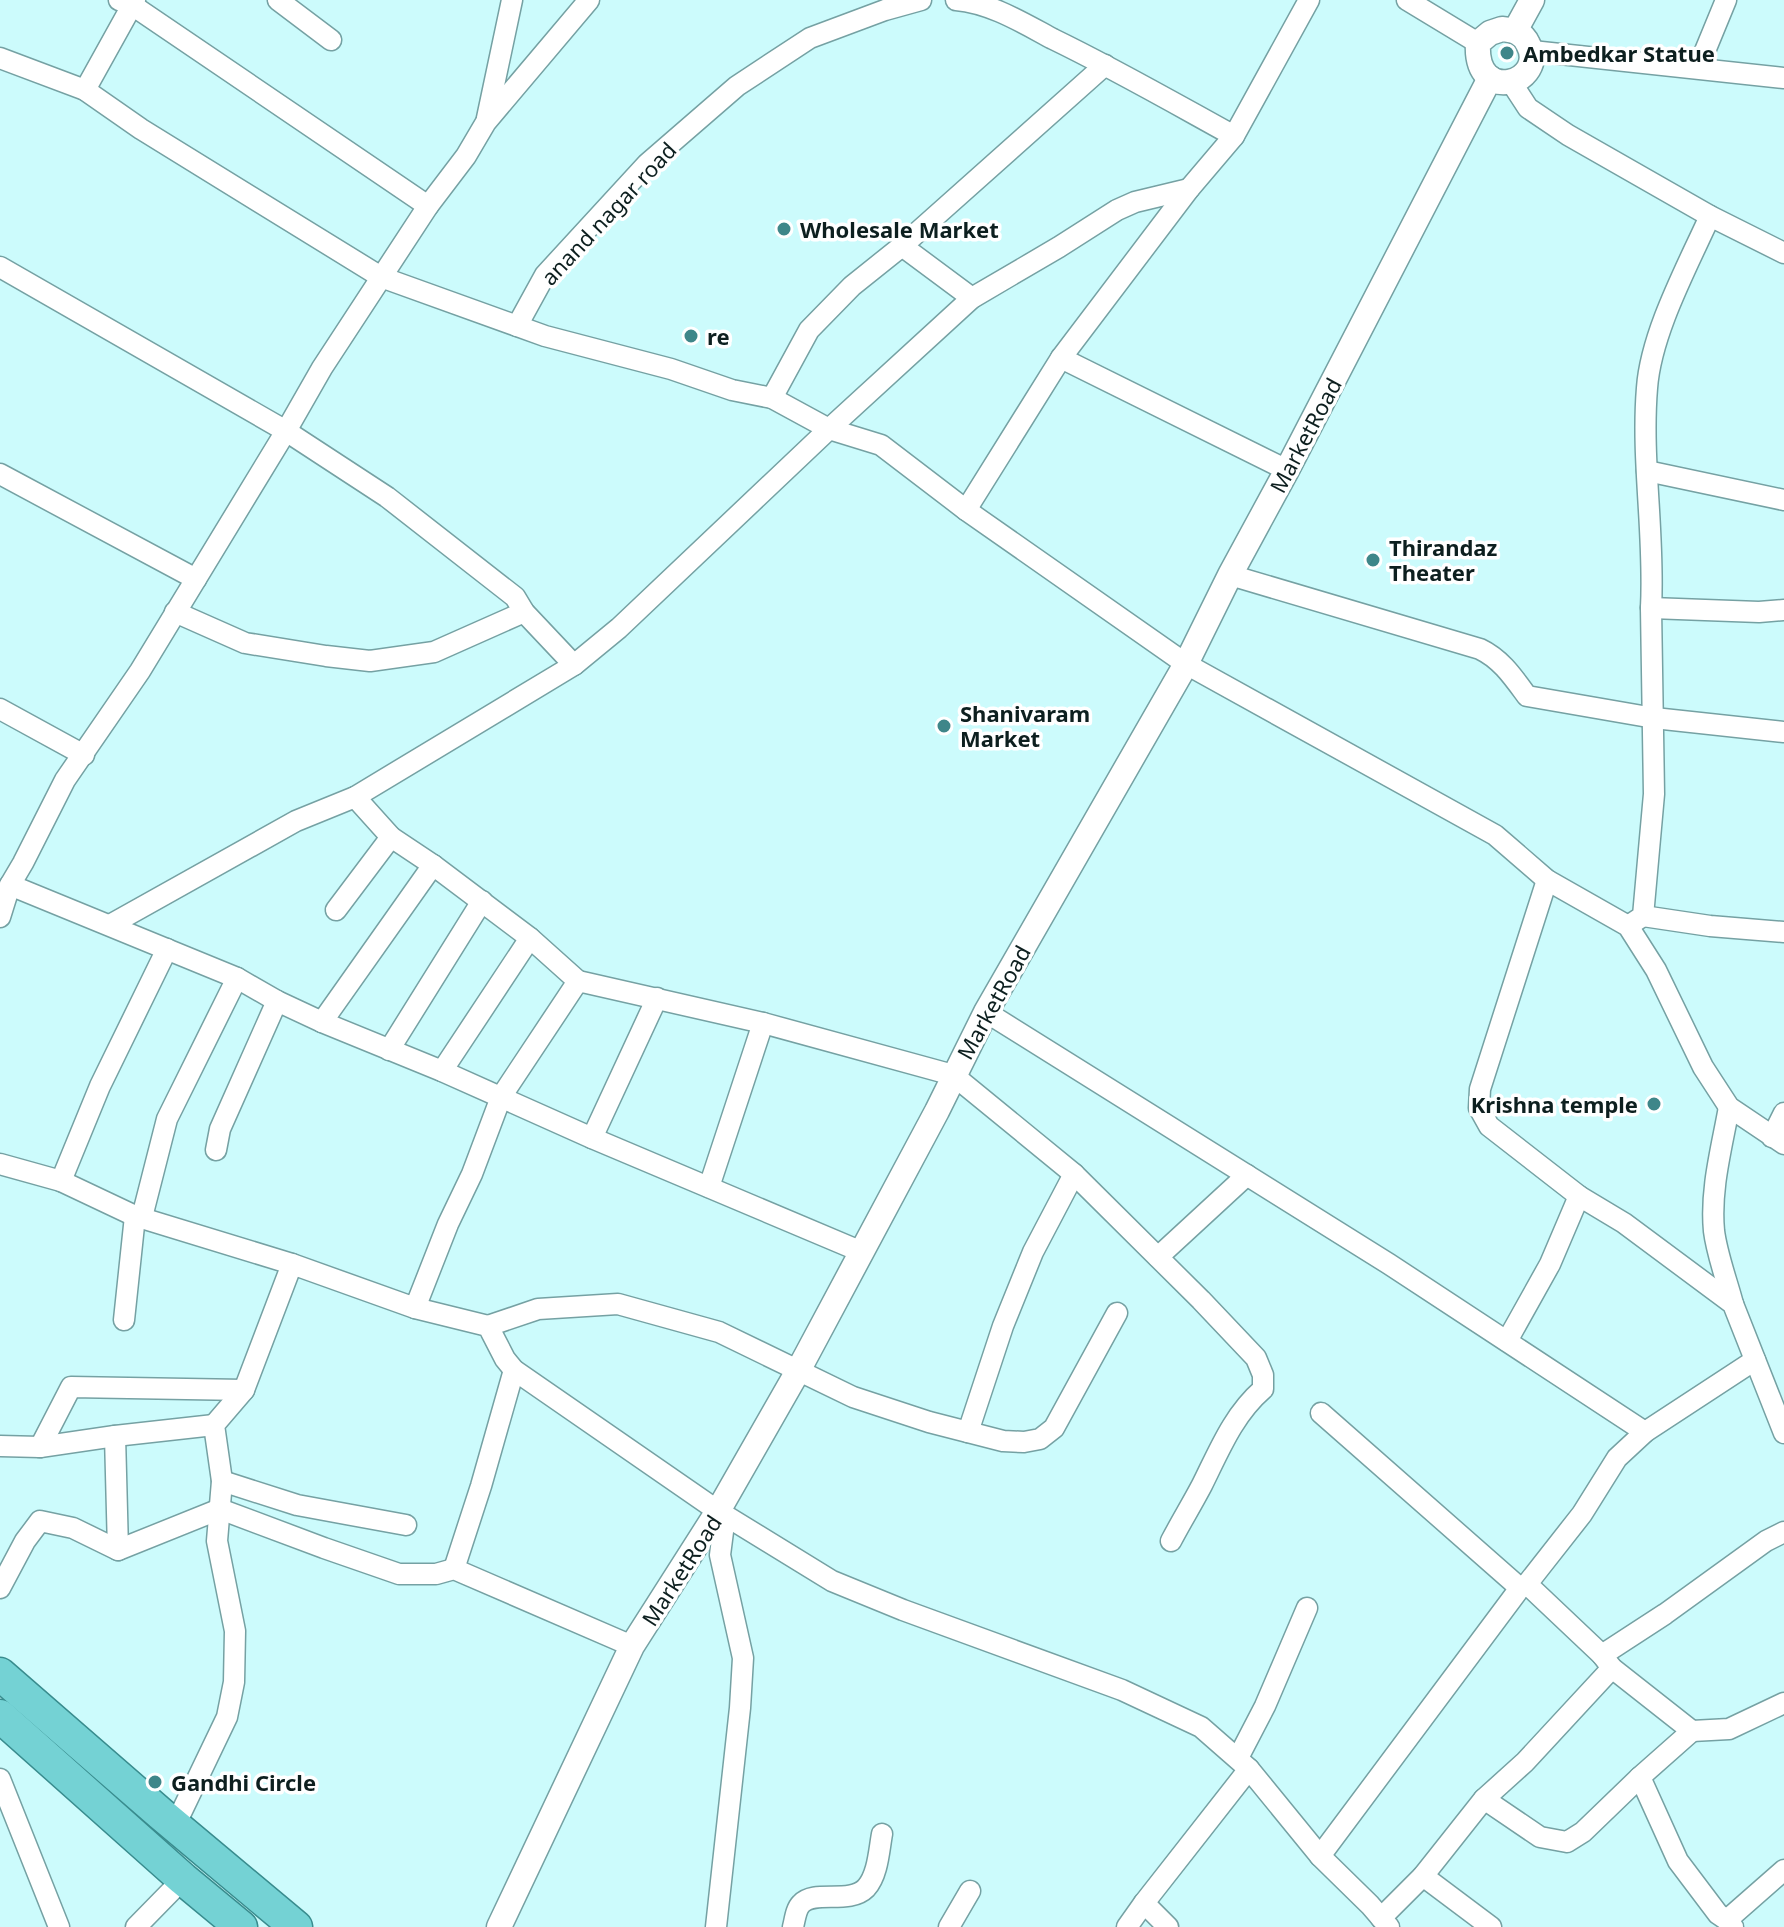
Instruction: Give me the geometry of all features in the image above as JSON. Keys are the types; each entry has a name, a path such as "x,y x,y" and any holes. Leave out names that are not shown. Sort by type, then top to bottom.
{"highway":[{"path":"0,1674 296,1927"},
{"path":"0,1716 241,1927"}],"street":[{"path":"278,0 331,40"},
{"path":"486,122 512,0"},
{"path":"0,917 10,885 65,780 140,671 322,368 486,122 589,0"},
{"name":"anand nagar road","path":"517,326 545,275 647,164 737,86 810,38 921,0"},
{"path":"956,0 1001,12 1234,136"},
{"path":"966,510 1061,358 1189,189 1234,136 1309,0"},
{"path":"1407,0 1478,43"},
{"path":"1515,31 1532,0"},
{"path":"1698,68 1726,0"},
{"path":"85,90 129,2 428,206"},
{"path":"1478,43 1490,33 1502,29 1515,31 1526,39 1532,51 1531,65 1523,76 1500,80"},
{"path":"1478,43 1481,68 1500,80 1528,108 1568,135 1710,216 1784,253"},
{"path":"1532,51 1784,78"},
{"path":"0,58 85,90 141,129 381,277 545,336 671,369 732,390 772,398 829,429 881,445 966,510 1186,664 1495,835 1547,880 1635,921 1784,932"},
{"path":"772,398 809,330 852,286 902,246 1105,65"},
{"name":"MarketRoad","path":"499,1927 632,1646 722,1514 937,1111 986,1012 1186,664 1230,575 1500,80"},
{"path":"110,925 296,821 355,797 574,665 619,628 972,298 1117,210 1135,202 1189,189"},
{"path":"1710,216 1657,342 1647,386 1647,471 1653,579 1654,794 1635,921 1703,1067 1729,1107 1778,1140 1784,1113"},
{"path":"902,246 972,298"},
{"path":"0,267 286,431 387,497 515,597 524,612 574,665"},
{"path":"1061,358 1287,470"},
{"path":"1647,471 1784,500"},
{"path":"0,474 196,579"},
{"path":"1230,575 1480,649 1493,655 1527,696 1654,718 1784,732"},
{"path":"1651,608 1784,610"},
{"path":"175,612 245,643 370,661 434,652 524,612"},
{"path":"0,709 84,755"},
{"path":"355,797 391,837 482,901 578,981 763,1023 953,1075 1074,1174 1256,1358 1263,1375 1263,1389 1228,1432 1171,1541"},
{"path":"336,910 391,837"},
{"path":"322,1022 433,865"},
{"path":"1547,880 1480,1089 1479,1108 1489,1126 1579,1196 1624,1223 1733,1304"},
{"path":"10,885 237,978 322,1022 862,1252"},
{"path":"389,1050 482,901"},
{"path":"442,1071 530,938"},
{"path":"61,1181 100,1086 167,949"},
{"path":"124,1320 138,1216 167,1119 237,978"},
{"path":"415,1308 501,1097 578,981"},
{"path":"592,1138 657,998"},
{"path":"216,1150 220,1129 277,1001"},
{"path":"986,1012 1389,1264 1645,1432"},
{"path":"709,1187 763,1023"},
{"path":"1729,1107 1714,1195 1715,1235 1733,1304 1784,1433"},
{"path":"0,1164 61,1181 138,1216 292,1264 415,1308 488,1326 538,1309 618,1304 719,1332 853,1397 929,1422 1003,1441 1040,1439 1054,1428 1117,1313"},
{"path":"968,1432 1003,1326 1033,1252 1074,1174"},
{"path":"1158,1257 1247,1175"},
{"path":"1507,1341 1550,1264 1579,1196"},
{"path":"0,1446 40,1447 214,1425 244,1390 292,1264"},
{"path":"488,1326 514,1370 722,1514 832,1581 1122,1690 1201,1727 1244,1763 1320,1856 1385,1922 1484,1799 1525,1762 1607,1661 1665,1614 1766,1541 1784,1532"},
{"path":"1320,1856 1523,1586 1582,1514 1617,1458 1645,1432 1755,1360"},
{"path":"454,1569 514,1370"},
{"path":"40,1447 71,1387 244,1390"},
{"path":"1321,1413 1692,1731"},
{"path":"161,1814 180,1815 227,1717 234,1682 235,1631 217,1541 222,1481 214,1425"},
{"path":"115,1436 118,1550"},
{"path":"222,1481 297,1505 406,1525"},
{"path":"0,1588 25,1541 40,1521 73,1528 118,1550 220,1509 399,1574 436,1574 454,1569 632,1646"},
{"path":"716,1927 743,1658 720,1555 722,1514"},
{"path":"1127,1927 1244,1763 1307,1608"},
{"path":"1484,1799 1540,1837 1567,1842 1583,1832 1692,1731 1729,1729 1784,1703"},
{"path":"1640,1777 1678,1861 1718,1914 1730,1923 1784,1870"},
{"path":"0,1779 59,1927"},
{"path":"793,1927 798,1907 809,1898 844,1897 867,1887 873,1876 882,1834"},
{"path":"1423,1876 1491,1927"},
{"path":"136,1927 183,1879"},
{"path":"949,1927 970,1891"},
{"path":"1144,1903 1168,1927"}],"place":[{"name":"Ambedkar Statue","path":"1507,53"},
{"name":"Wholesale Market","path":"784,229"},
{"name":"re","path":"691,336"},
{"name":"Thirandaz Theater","path":"1373,560"},
{"name":"Shanivaram Market","path":"944,726"},
{"name":"Krishna temple","path":"1654,1104"},
{"name":"Gandhi Circle","path":"155,1782"}]}
